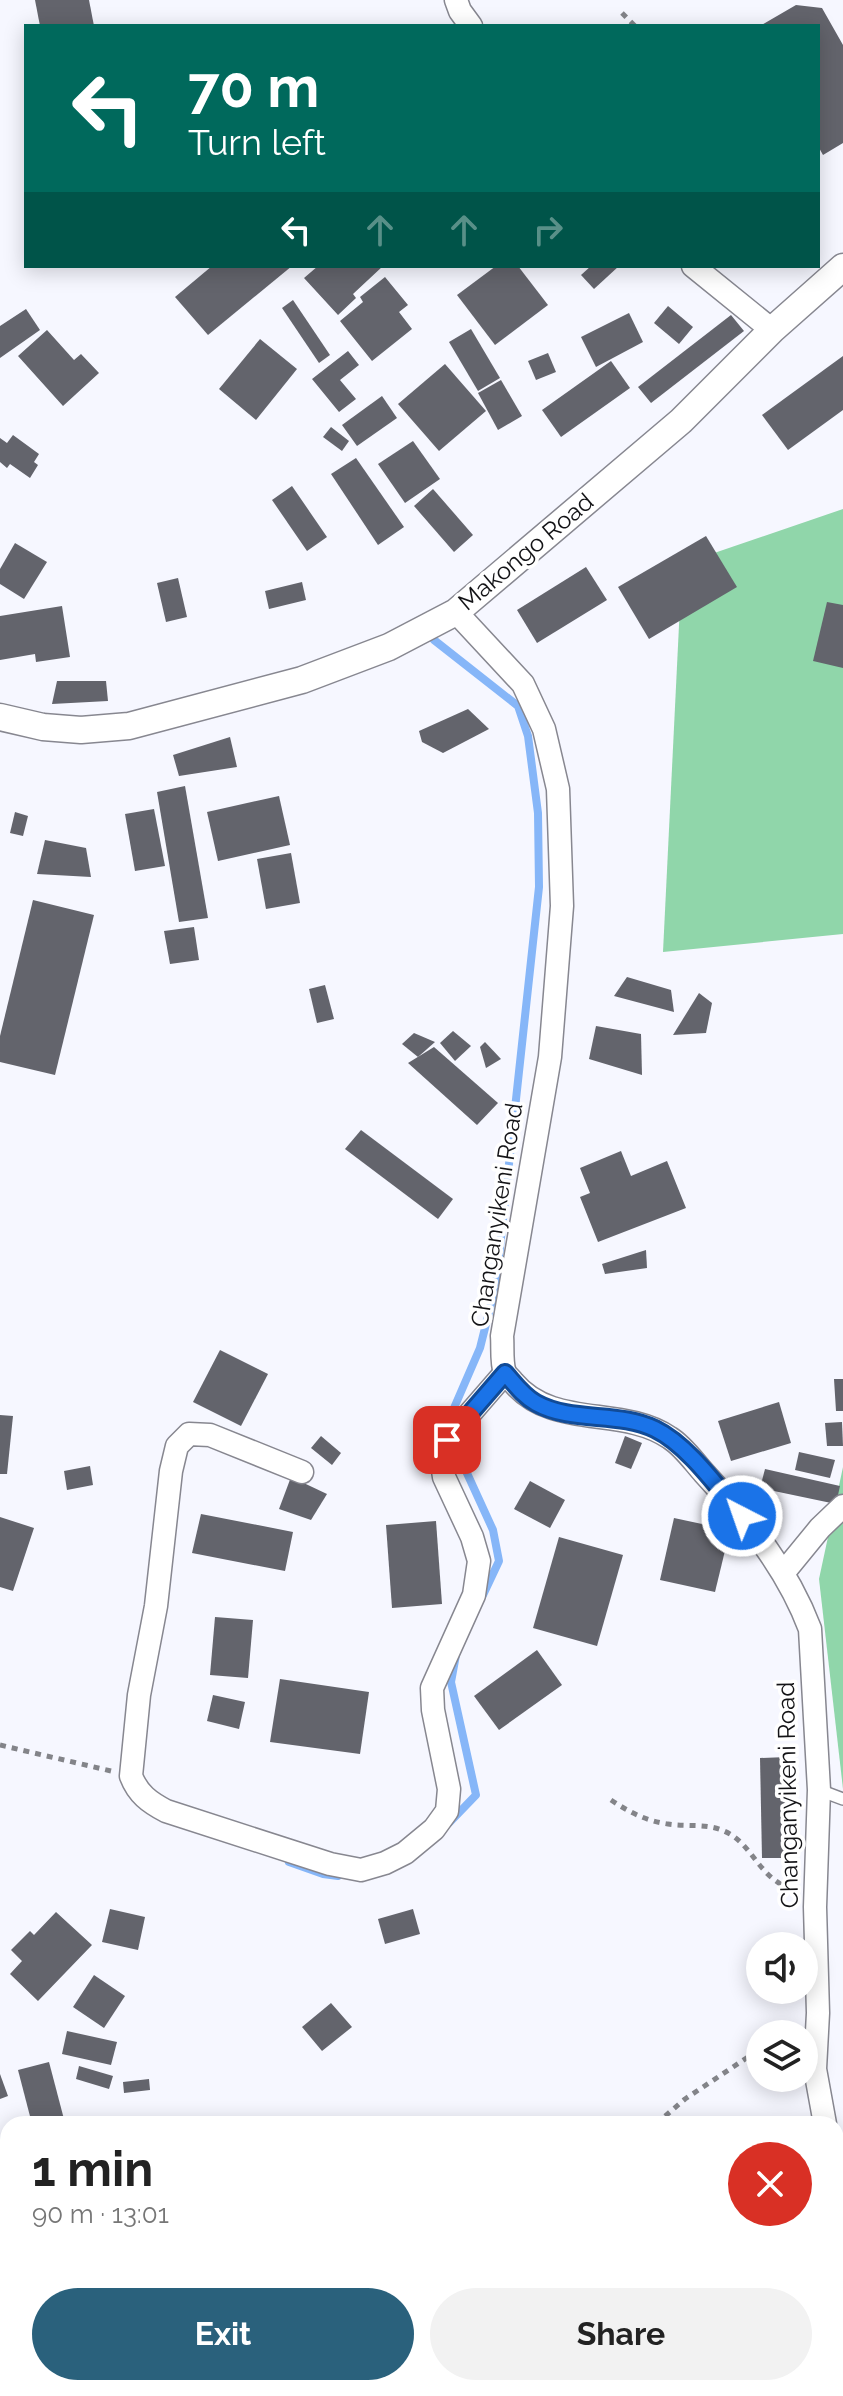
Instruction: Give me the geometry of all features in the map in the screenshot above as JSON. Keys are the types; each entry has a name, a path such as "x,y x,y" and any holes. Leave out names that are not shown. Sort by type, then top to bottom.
{"street":[{"path":"456,0 470,24"},
{"name":"Makongo Road","path":"0,717 43,727 81,730 129,726 302,680 389,647 456,612 681,421 772,330 843,267"},
{"path":"695,268 772,330"},
{"name":"Changanyikeni Road","path":"456,612 523,684 544,729 558,789 562,906 551,1042 502,1336 505,1373 536,1403 557,1411 632,1422 654,1428 674,1440 762,1540 784,1572 810,1629 819,1790 815,2069 824,2116"},
{"path":"302,1472 210,1435 189,1434 177,1446 171,1471 156,1606 139,1695 131,1776 148,1801 166,1811 330,1864 361,1870 405,1853 434,1829 447,1811 449,1789 433,1710 432,1688 474,1595 479,1561 472,1537 444,1477 441,1457 447,1440 505,1373"},
{"path":"784,1572 820,1528 843,1506"}],"lane":[{"path":"819,1790 843,1799"}],"path":[{"path":"622,13 633,24"},
{"path":"0,1745 131,1776"},
{"path":"611,1800 630,1813 648,1819 668,1824 706,1826 732,1834 766,1873 815,1907"},
{"path":"665,2116 746,2058"}],"green space":[{"path":"843,509 843,934 663,952 682,564"},
{"path":"843,1467 843,1789 819,1579"}],"building":[{"path":"35,0 89,0 94,24 40,24"},
{"path":"796,5 822,8 843,45 843,143 823,155 820,150 820,24 763,24"},
{"path":"210,268 290,268 208,335 175,297"},
{"path":"316,268 381,268 353,294 356,298 338,315 304,278"},
{"path":"493,268 520,268 548,305 495,345 457,295"},
{"path":"589,268 617,268 594,289 581,275"},
{"path":"385,277 408,305 399,312 412,329 372,361 340,321 363,302 360,297"},
{"path":"293,300 330,355 319,363 282,308"},
{"path":"668,306 693,327 679,344 654,323"},
{"path":"26,309 40,330 0,358 0,326"},
{"path":"629,313 643,342 596,367 581,337"},
{"path":"731,315 744,331 651,403 638,387"},
{"path":"471,329 500,378 478,391 449,342"},
{"path":"47,330 74,360 81,354 99,373 63,406 18,356"},
{"path":"260,339 297,369 256,420 219,389"},
{"path":"348,351 359,365 340,380 356,399 339,412 312,379"},
{"path":"548,353 556,372 536,380 528,361"},
{"path":"843,356 843,410 788,450 762,415"},
{"path":"611,361 630,388 561,437 542,410"},
{"path":"445,364 486,411 439,451 398,404"},
{"path":"501,380 522,416 498,430 478,393"},
{"path":"382,396 397,418 357,446 342,425"},
{"path":"331,427 349,441 342,451 323,437"},
{"path":"13,435 39,454 34,462 38,465 30,478 10,464 7,468 0,462 0,438 7,443"},
{"path":"413,441 440,479 405,503 378,464"},
{"path":"356,458 404,527 378,545 331,474"},
{"path":"292,486 327,537 307,551 272,500"},
{"path":"433,489 473,535 454,552 414,506"},
{"path":"706,536 737,587 649,639 618,587"},
{"path":"15,543 47,562 24,599 0,584 0,569"},
{"path":"586,567 607,600 537,643 517,610"},
{"path":"178,578 187,617 166,622 157,583"},
{"path":"302,582 306,600 269,609 265,591"},
{"path":"827,602 843,605 843,668 813,661"},
{"path":"62,606 70,657 36,662 35,654 0,660 0,616"},
{"path":"57,681 106,681 108,701 52,704"},
{"path":"468,709 489,729 443,753 422,742 419,731"},
{"path":"230,737 237,767 179,776 173,755"},
{"path":"185,786 208,918 179,922 157,792"},
{"path":"279,796 290,845 218,861 207,812"},
{"path":"154,809 165,866 135,871 125,814"},
{"path":"15,812 28,816 23,836 10,833"},
{"path":"45,840 86,848 91,877 37,874"},
{"path":"291,853 300,903 266,909 257,859"},
{"path":"33,900 94,915 55,1075 0,1062 0,1036"},
{"path":"194,927 199,960 170,964 164,931"},
{"path":"627,977 671,990 674,1012 614,996"},
{"path":"325,985 334,1019 317,1023 309,989"},
{"path":"699,993 712,1003 706,1033 673,1035"},
{"path":"596,1026 641,1034 642,1075 589,1059"},
{"path":"453,1031 471,1046 455,1061 440,1043"},
{"path":"414,1033 435,1042 418,1057 402,1044"},
{"path":"485,1042 501,1059 486,1068 480,1047"},
{"path":"434,1047 498,1103 477,1125 408,1063"},
{"path":"361,1130 453,1199 438,1219 345,1149"},
{"path":"621,1151 631,1176 667,1161 686,1208 598,1242 580,1197 590,1193 580,1168"},
{"path":"646,1250 647,1268 605,1274 602,1264"},
{"path":"220,1350 268,1374 241,1426 193,1402"},
{"path":"834,1379 843,1379 843,1411 836,1411"},
{"path":"779,1402 791,1443 731,1461 718,1421"},
{"path":"0,1415 13,1416 7,1474 0,1474"},
{"path":"842,1422 843,1446 827,1446 825,1423"},
{"path":"321,1436 341,1453 332,1465 311,1448"},
{"path":"625,1436 642,1443 631,1469 615,1463"},
{"path":"799,1452 835,1460 830,1478 795,1470"},
{"path":"90,1466 93,1485 67,1490 64,1471"},
{"path":"765,1469 840,1486 836,1504 760,1488"},
{"path":"291,1477 327,1494 311,1520 279,1509"},
{"path":"530,1481 565,1500 550,1528 514,1509"},
{"path":"201,1514 293,1532 285,1571 192,1553"},
{"path":"0,1517 34,1528 13,1591 0,1587"},
{"path":"674,1518 730,1530 715,1592 660,1580"},
{"path":"436,1521 442,1604 392,1608 386,1525"},
{"path":"559,1537 623,1555 597,1646 533,1628"},
{"path":"215,1617 253,1620 248,1678 210,1675"},
{"path":"537,1650 562,1685 499,1730 474,1696"},
{"path":"280,1679 369,1692 360,1754 270,1742"},
{"path":"213,1695 245,1702 239,1729 207,1721"},
{"path":"787,1757 788,1858 762,1858 760,1758"},
{"path":"110,1909 145,1917 138,1950 102,1942"},
{"path":"413,1909 420,1934 385,1944 378,1919"},
{"path":"56,1912 92,1945 38,2001 10,1974 22,1961 11,1950 30,1931 34,1935"},
{"path":"94,1975 125,1996 104,2028 73,2007"},
{"path":"331,2003 352,2027 322,2051 302,2027"},
{"path":"67,2031 117,2042 111,2065 62,2054"},
{"path":"49,2062 63,2116 30,2116 18,2070"},
{"path":"79,2066 113,2076 109,2089 76,2079"},
{"path":"0,2074 8,2096 0,2099"},
{"path":"149,2079 150,2090 124,2093 123,2082"}],"waterway":[{"path":"434,640 518,706 528,736 538,813 539,887 496,1284 480,1348 454,1408 453,1424"},
{"path":"454,1442 455,1453 493,1530 499,1561 483,1595"},
{"path":"449,1823 476,1795 451,1682 456,1655"},
{"path":"289,1862 338,1876"}],"route":[{"path":"447,1440 505,1373 536,1403 557,1411 637,1423 654,1428 674,1440 742,1516"}]}
